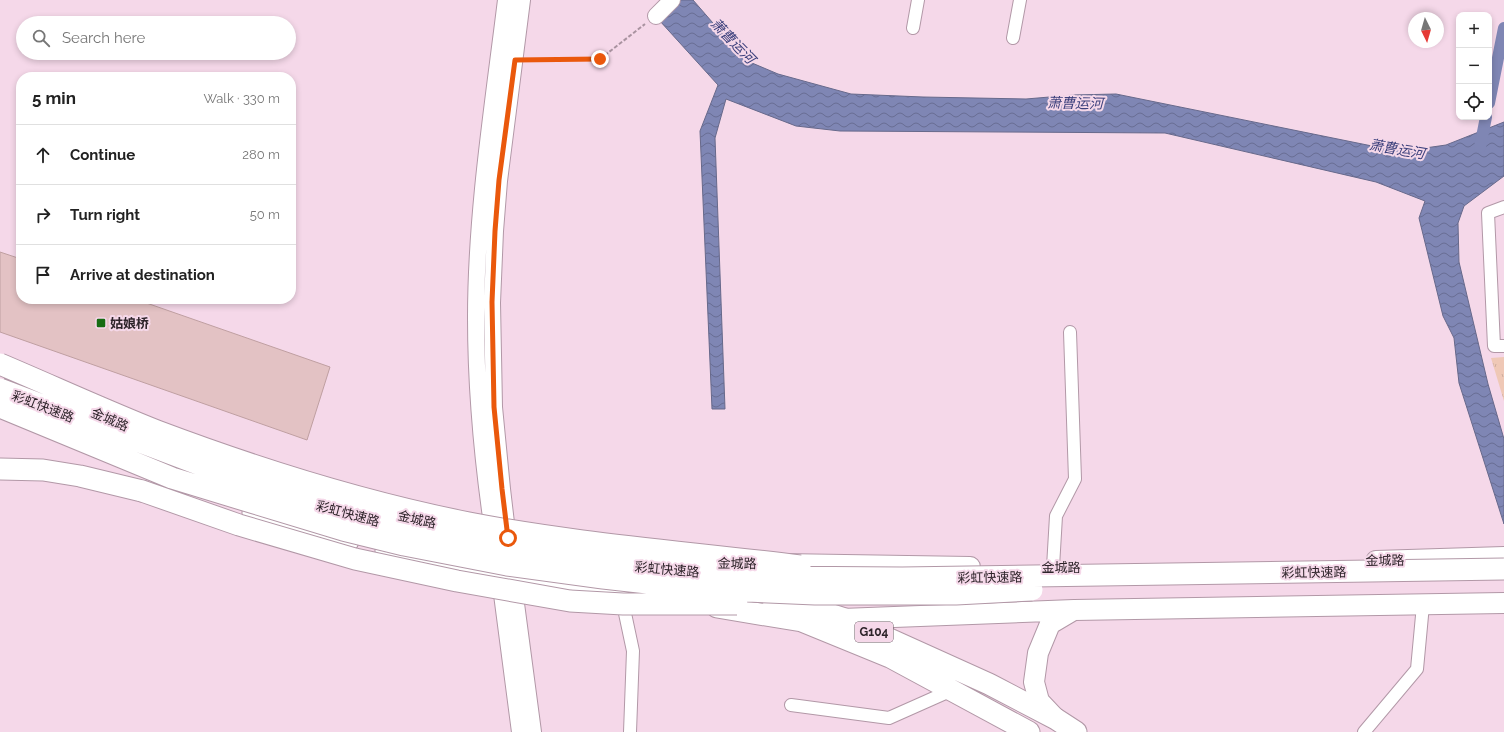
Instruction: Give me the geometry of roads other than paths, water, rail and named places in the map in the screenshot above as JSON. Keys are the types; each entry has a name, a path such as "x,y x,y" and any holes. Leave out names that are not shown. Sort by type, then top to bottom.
{"highway":[{"path":"0,364 156,430 252,465 368,499 469,522 581,541 902,578"},
{"name":"金城路","path":"0,373 143,433 252,474 364,506 501,537 659,562"},
{"name":"彩虹快速路","path":"0,389 256,486 345,513 404,527 530,552 637,568 752,577 902,578 1504,569"},
{"name":"彩虹快速路","path":"0,407 172,478 343,530 404,545 500,564 603,578 701,589 815,594 956,594 1042,589 1504,582"},
{"path":"0,418 188,491 306,530 506,580 696,604 802,621"},
{"path":"0,469 43,470 80,476 142,491 239,525 355,559 457,581 570,600 623,604 840,603 956,594"},
{"name":"G104","path":"659,562 845,619 989,684 1056,718 1076,732"},
{"name":"G104","path":"802,621 890,657 1028,732"}],"main road":[{"name":"金城路","path":"659,562 916,567 1127,567 1504,557"},
{"path":"802,621 1074,610 1504,603"},
{"path":"1056,718 1039,701 1034,682 1038,653 1050,624 1074,610"}],"street":[{"path":"501,537 486,486 481,430 476,319 480,223 506,0"},
{"path":"520,732 501,537 502,489 494,407 492,302 499,180 522,0"},
{"path":"656,16 672,0"},
{"path":"913,28 918,0"},
{"path":"1013,38 1020,0"},
{"path":"1504,207 1488,213 1494,346 1504,346"},
{"path":"1053,567 1056,516 1075,479 1070,332"},
{"path":"506,580 533,732"},
{"path":"623,604 633,651 630,732"},
{"path":"1364,732 1417,669 1423,604"},
{"path":"791,705 889,718 952,690"}],"water":[{"name":"萧曹运河","path":"679,0 693,0 739,53 752,63 778,74 851,94 1026,99 1073,95 1116,94 1377,147 1418,149 1446,145 1504,122 1504,176 1464,206 1458,223 1459,262 1488,384 1504,439 1504,524 1459,383 1454,338 1443,316 1419,218 1425,201 1376,182 1165,133 840,131 796,126 726,99 715,138 725,409 712,409 700,131 718,85 659,20"}],"waterway":[{"path":"1492,88 1504,28"},
{"path":"1480,147 1485,120"}],"place":[{"name":"姑娘桥","path":"101,323"}]}
